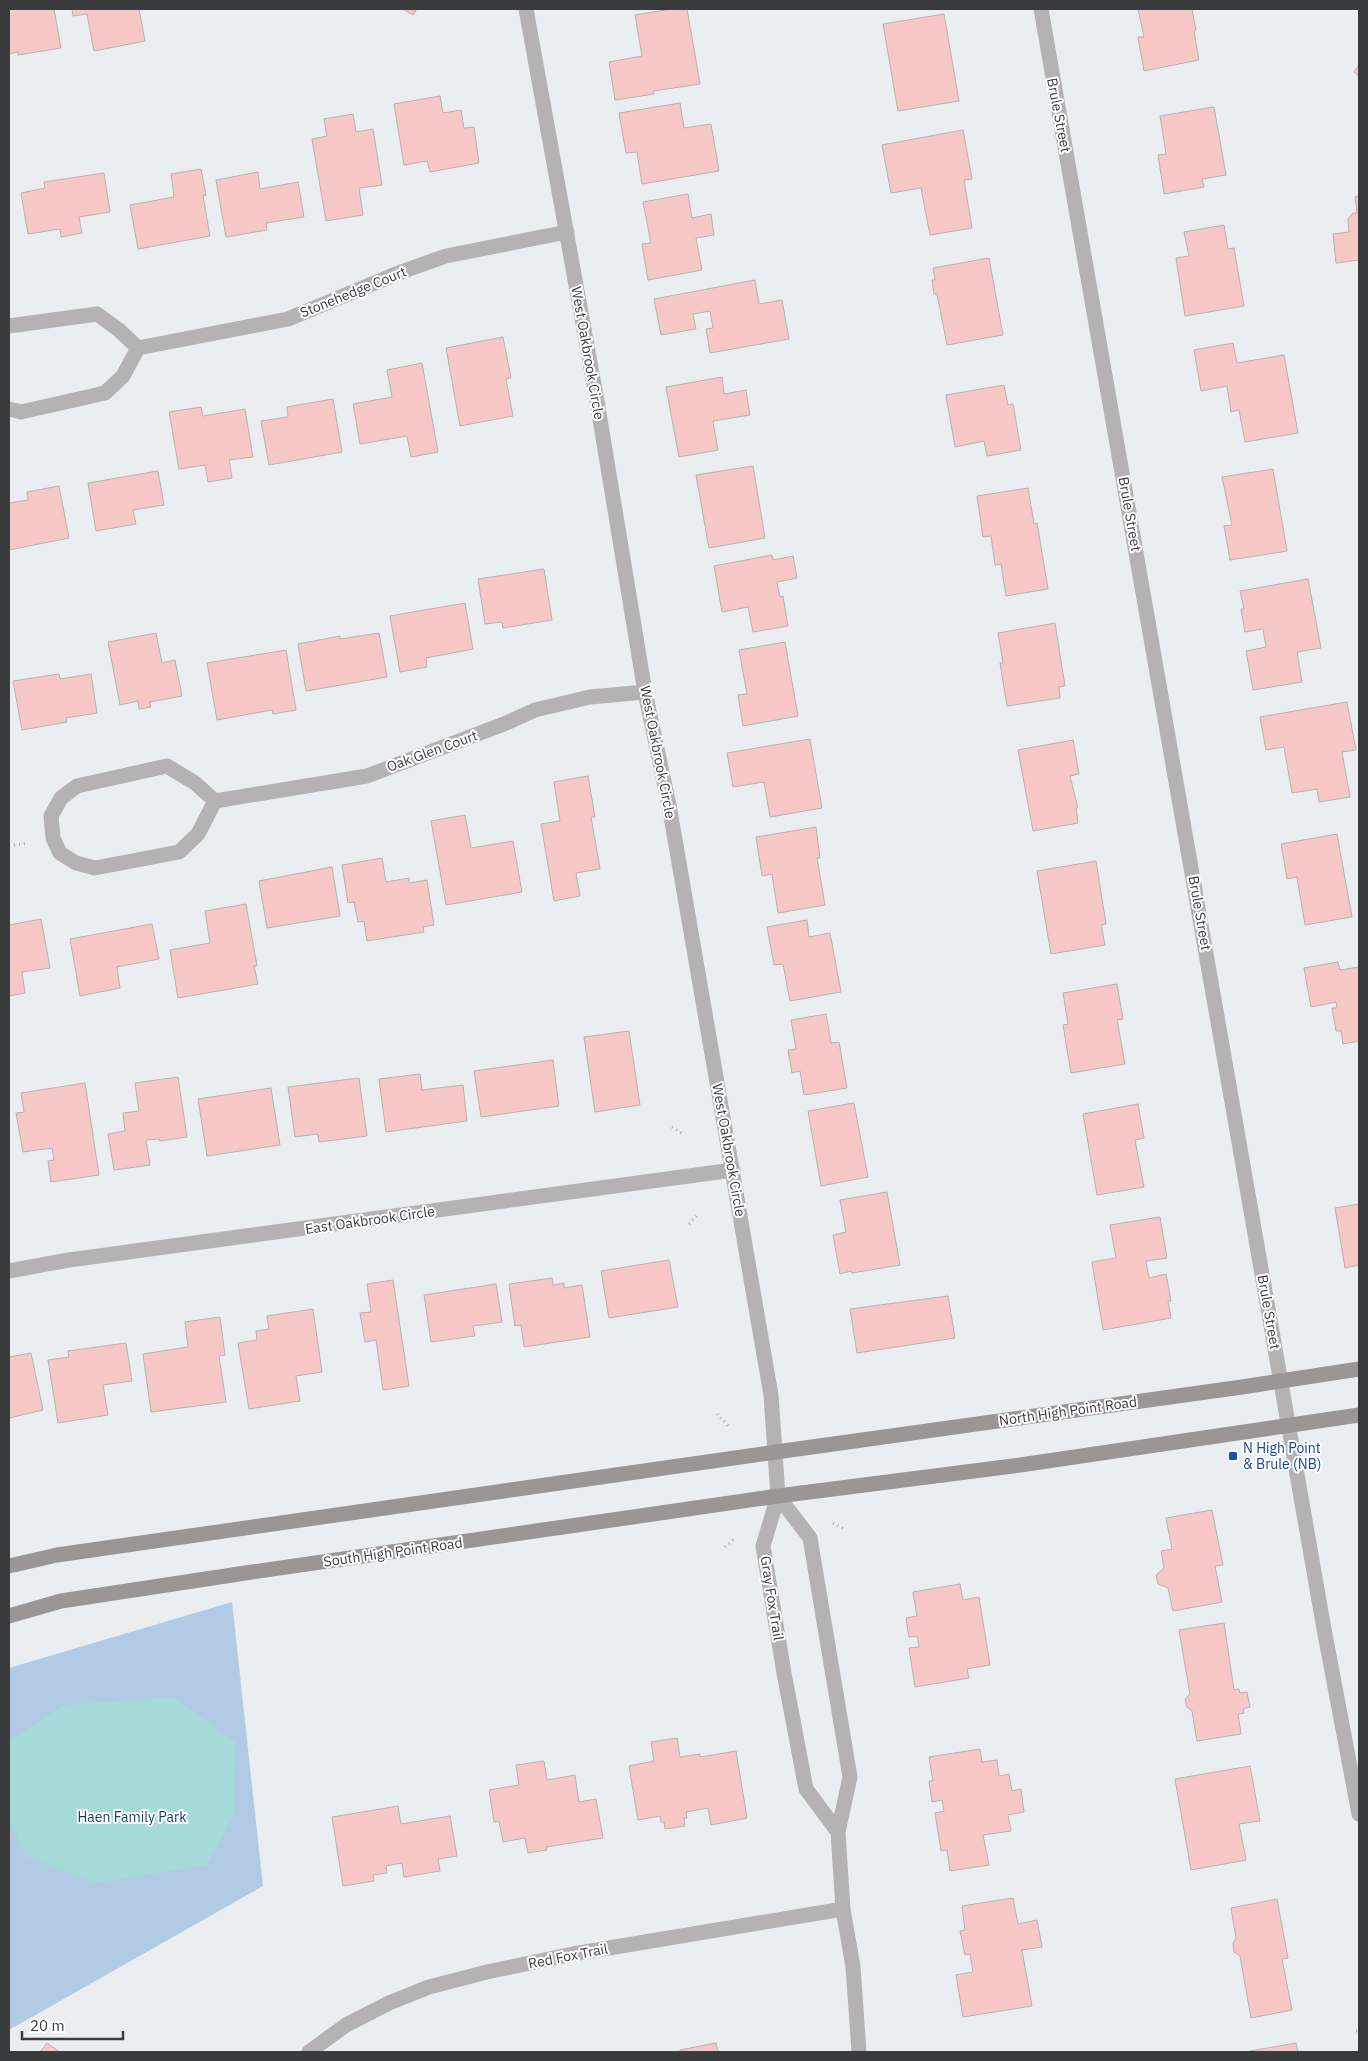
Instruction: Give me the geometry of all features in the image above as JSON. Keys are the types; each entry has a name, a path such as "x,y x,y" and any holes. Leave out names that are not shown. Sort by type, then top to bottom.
{"street":[{"name":"West Oakbrook Circle","path":"526,9 567,232 645,692 669,805 771,1395 778,1496"},
{"name":"Brule Street","path":"1041,10 1324,1629 1359,1814"},
{"name":"Stonehedge Court","path":"138,348 288,319 401,272 446,256 567,232"},
{"path":"9,326 97,314 119,330 138,348 123,376 105,392 21,412 9,409"},
{"name":"Oak Glen Court","path":"215,801 367,776 504,724 535,710 590,697 645,692"},
{"path":"167,766 195,783 215,801 198,834 179,852 95,868 76,863 60,852 52,838 51,816 61,798 77,786 167,766"},
{"name":"East Oakbrook Circle","path":"9,1271 89,1258 732,1170"},
{"name":"North High Point Road","path":"776,1452 1359,1369"},
{"path":"778,1496 1013,1466 1359,1415"},
{"path":"9,1566 58,1554 776,1452"},
{"path":"778,1496 810,1538 850,1777 838,1832 843,1909 853,1967 860,2052"},
{"name":"South High Point Road","path":"9,1616 70,1600 778,1496"},
{"name":"Gray Fox Trail","path":"778,1496 763,1546 784,1673 806,1789 838,1832"},
{"name":"Red Fox Trail","path":"309,2052 346,2025 389,2003 429,1986 573,1954 843,1909"}],"path":[{"path":"672,1127 683,1134"},
{"path":"689,1224 698,1215"},
{"path":"716,1414 729,1426"},
{"path":"833,1523 844,1530"},
{"path":"725,1547 734,1538"}],"green space":[{"name":"Haen Family Park","path":"232,1602 263,1886 9,2030 9,1668"}],"shaded area":[{"path":"173,1697 235,1742 234,1814 207,1865 95,1883 26,1856 9,1818 9,1741 65,1705"}],"building":[{"path":"9,9 54,9 61,48 18,55 18,52 9,54"},
{"path":"72,9 139,9 145,41 94,51 87,14 73,16"},
{"path":"403,9 417,9 413,15"},
{"path":"671,9 687,9 700,84 653,91 654,94 615,100 609,62 642,56 635,15"},
{"path":"1138,9 1192,9 1199,60 1144,71 1138,37 1144,37"},
{"path":"944,14 959,101 898,111 883,24"},
{"path":"1359,65 1359,76 1354,72"},
{"path":"440,96 443,113 461,110 464,128 474,127 479,163 430,172 427,161 404,165 394,104"},
{"path":"680,103 684,128 711,124 719,171 642,184 637,152 626,153 619,113"},
{"path":"1214,107 1226,175 1202,179 1204,187 1164,194 1158,155 1166,154 1160,116"},
{"path":"353,114 356,132 373,129 382,185 359,188 363,215 326,221 312,139 327,136 324,119"},
{"path":"963,130 972,179 964,180 972,228 930,235 921,188 891,193 882,145"},
{"path":"201,169 206,195 203,196 210,236 138,249 130,205 174,197 171,174"},
{"path":"258,172 260,189 298,182 304,217 266,223 267,230 226,237 216,180"},
{"path":"104,173 110,212 79,217 82,233 61,237 60,229 28,234 21,193 45,188 44,182"},
{"path":"688,194 692,218 711,214 714,235 696,238 702,270 648,280 642,244 651,243 643,202"},
{"path":"1359,196 1359,260 1336,263 1333,234 1349,232 1348,219 1353,213 1357,213 1355,197"},
{"path":"1224,225 1228,249 1234,248 1244,306 1185,316 1176,258 1189,256 1184,232"},
{"path":"989,258 1003,335 947,345 937,294 934,294 932,280 935,280 933,268"},
{"path":"755,280 759,304 782,300 789,339 710,353 706,329 713,328 710,311 693,314 696,329 661,335 654,299"},
{"path":"503,337 511,378 506,379 513,416 460,426 446,348"},
{"path":"1233,343 1237,363 1284,355 1298,433 1245,442 1239,410 1231,412 1227,386 1201,391 1194,350"},
{"path":"422,363 438,452 411,457 407,436 360,444 353,404 392,397 387,370"},
{"path":"722,377 724,394 746,390 750,415 713,421 718,450 679,457 666,387"},
{"path":"1004,385 1008,405 1013,404 1021,450 987,456 984,441 955,447 946,395"},
{"path":"333,399 342,452 269,465 261,421 288,417 287,407"},
{"path":"201,407 203,416 245,409 253,457 229,460 232,478 208,482 205,465 179,469 169,412"},
{"path":"753,466 765,538 709,548 696,475"},
{"path":"1273,469 1287,551 1230,560 1224,526 1232,525 1222,477"},
{"path":"158,471 164,505 133,510 136,524 96,531 88,483"},
{"path":"59,486 69,538 9,550 9,503 28,500 27,492"},
{"path":"1028,488 1034,524 1037,523 1048,589 1006,596 1001,564 995,565 991,536 983,537 977,496"},
{"path":"772,555 773,560 793,556 797,578 777,582 780,597 783,596 788,626 753,632 748,607 722,612 714,566"},
{"path":"544,569 552,620 503,628 502,622 485,624 478,579"},
{"path":"1308,579 1321,648 1297,652 1302,682 1253,690 1246,651 1266,647 1263,629 1245,632 1241,609 1244,609 1240,591"},
{"path":"465,603 473,649 426,658 427,667 400,672 390,616"},
{"path":"1055,623 1065,686 1059,687 1060,698 1007,706 1000,663 1003,663 998,633"},
{"path":"156,633 162,663 175,660 182,696 150,702 151,707 139,709 138,701 120,705 108,642"},
{"path":"379,633 387,677 306,691 298,644 340,636 340,639"},
{"path":"785,642 798,716 743,726 738,695 747,694 739,650"},
{"path":"286,650 296,710 273,714 272,710 217,720 207,663"},
{"path":"59,674 60,679 91,674 97,713 66,718 67,722 22,730 13,681"},
{"path":"1347,702 1356,750 1342,752 1350,797 1319,802 1317,789 1292,793 1284,747 1266,750 1260,717"},
{"path":"810,739 822,808 770,817 764,782 733,787 727,753"},
{"path":"1073,740 1079,774 1070,776 1078,808 1076,808 1078,823 1033,831 1018,750"},
{"path":"588,776 595,817 591,817 600,869 576,873 580,896 554,901 541,824 560,821 554,782"},
{"path":"465,815 471,848 513,841 522,892 446,905 431,821"},
{"path":"816,827 820,858 817,858 825,905 778,913 772,874 762,876 756,837"},
{"path":"1337,834 1352,917 1305,925 1297,877 1287,879 1281,844"},
{"path":"382,858 386,882 409,878 409,883 427,880 434,925 423,927 424,932 367,941 364,921 358,922 354,902 348,903 342,865"},
{"path":"1096,861 1106,924 1101,925 1105,945 1051,954 1037,871"},
{"path":"332,867 340,916 267,928 259,881"},
{"path":"246,904 257,966 254,966 258,984 178,998 170,950 210,943 205,911"},
{"path":"41,919 50,968 22,972 25,993 9,996 9,925"},
{"path":"807,920 809,937 830,933 841,992 790,1001 783,964 774,965 767,927"},
{"path":"152,924 159,959 117,967 120,988 80,996 70,939"},
{"path":"1338,962 1340,970 1359,967 1359,1041 1343,1044 1341,1031 1336,1031 1332,1008 1337,1008 1336,1002 1311,1007 1304,968"},
{"path":"1117,984 1123,1019 1117,1020 1125,1064 1071,1073 1063,1025 1068,1024 1063,993"},
{"path":"826,1014 831,1043 839,1042 847,1088 804,1095 800,1071 792,1073 788,1050 796,1049 791,1020"},
{"path":"629,1031 640,1105 595,1112 584,1037"},
{"path":"553,1060 559,1106 481,1117 474,1071"},
{"path":"420,1074 422,1090 463,1085 467,1121 386,1132 379,1079"},
{"path":"178,1077 187,1137 160,1141 159,1139 146,1140 150,1165 114,1170 108,1134 125,1131 123,1113 139,1111 135,1083"},
{"path":"359,1078 367,1136 319,1142 318,1134 295,1137 288,1087"},
{"path":"85,1083 99,1175 51,1182 48,1161 54,1160 52,1148 23,1152 16,1113 24,1112 21,1093"},
{"path":"271,1088 280,1145 207,1156 198,1099"},
{"path":"854,1103 868,1177 821,1186 808,1111"},
{"path":"1138,1104 1144,1138 1135,1140 1144,1187 1097,1195 1083,1114"},
{"path":"887,1192 900,1265 840,1274 833,1235 846,1232 840,1200"},
{"path":"1359,1204 1359,1265 1345,1268 1335,1208"},
{"path":"1160,1217 1167,1258 1146,1261 1149,1278 1166,1274 1171,1301 1168,1301 1171,1318 1103,1330 1092,1262 1116,1258 1110,1225"},
{"path":"669,1260 678,1307 609,1318 601,1271"},
{"path":"552,1278 553,1285 564,1283 564,1288 582,1285 590,1337 524,1347 521,1325 515,1326 509,1284"},
{"path":"393,1280 409,1386 383,1390 376,1340 365,1342 360,1313 371,1312 367,1284"},
{"path":"496,1284 502,1322 473,1326 475,1336 431,1342 424,1295"},
{"path":"948,1296 955,1338 857,1353 850,1309"},
{"path":"313,1309 322,1372 296,1376 300,1401 249,1409 238,1343 257,1340 256,1331 269,1329 267,1316"},
{"path":"220,1317 225,1355 219,1356 226,1402 151,1412 143,1354 188,1347 185,1322"},
{"path":"126,1343 132,1381 103,1385 108,1415 58,1423 48,1360 69,1357 68,1351"},
{"path":"31,1353 43,1410 9,1418 9,1357"},
{"path":"1212,1510 1223,1565 1215,1566 1222,1602 1173,1611 1168,1588 1158,1584 1156,1575 1164,1568 1161,1551 1172,1549 1166,1518"},
{"path":"960,1584 963,1600 979,1597 990,1665 967,1669 969,1678 915,1687 909,1648 919,1647 917,1636 909,1637 906,1618 917,1616 913,1592"},
{"path":"1224,1623 1234,1690 1239,1689 1240,1693 1247,1692 1250,1707 1243,1709 1244,1713 1238,1714 1241,1734 1197,1741 1192,1711 1187,1707 1185,1699 1190,1694 1179,1630"},
{"path":"677,1738 680,1757 700,1754 700,1757 736,1751 747,1818 711,1825 708,1808 686,1812 687,1818 684,1818 685,1826 665,1829 664,1822 661,1822 660,1816 638,1820 629,1766 654,1761 651,1742"},
{"path":"980,1749 982,1762 997,1760 999,1776 1009,1774 1012,1791 1021,1789 1024,1812 1008,1815 1011,1831 983,1835 989,1865 950,1871 947,1850 941,1851 935,1813 944,1811 942,1800 932,1802 929,1781 933,1781 929,1757"},
{"path":"544,1761 547,1780 575,1775 579,1802 596,1799 603,1838 546,1847 547,1850 528,1853 525,1838 503,1842 499,1821 494,1822 489,1790 519,1785 516,1765"},
{"path":"1250,1766 1260,1821 1239,1824 1246,1860 1191,1870 1175,1779"},
{"path":"398,1806 401,1824 450,1816 457,1856 438,1859 440,1871 404,1877 402,1863 386,1866 387,1873 373,1875 374,1881 343,1886 332,1817"},
{"path":"1013,1898 1018,1924 1037,1920 1042,1947 1022,1950 1032,2006 963,2017 956,1975 973,1972 970,1954 965,1955 960,1931 965,1930 962,1906"},
{"path":"1277,1899 1288,1958 1282,1959 1292,2010 1251,2018 1240,1956 1234,1952 1233,1943 1236,1938 1231,1908"},
{"path":"47,2043 60,2052 40,2052"},
{"path":"716,2043 718,2052 680,2052 680,2050"},
{"path":"1296,2043 1298,2052 1250,2052 1250,2051"}],"place":[{"name":"N High Point & Brule (NB)","path":"1233,1456"}]}
